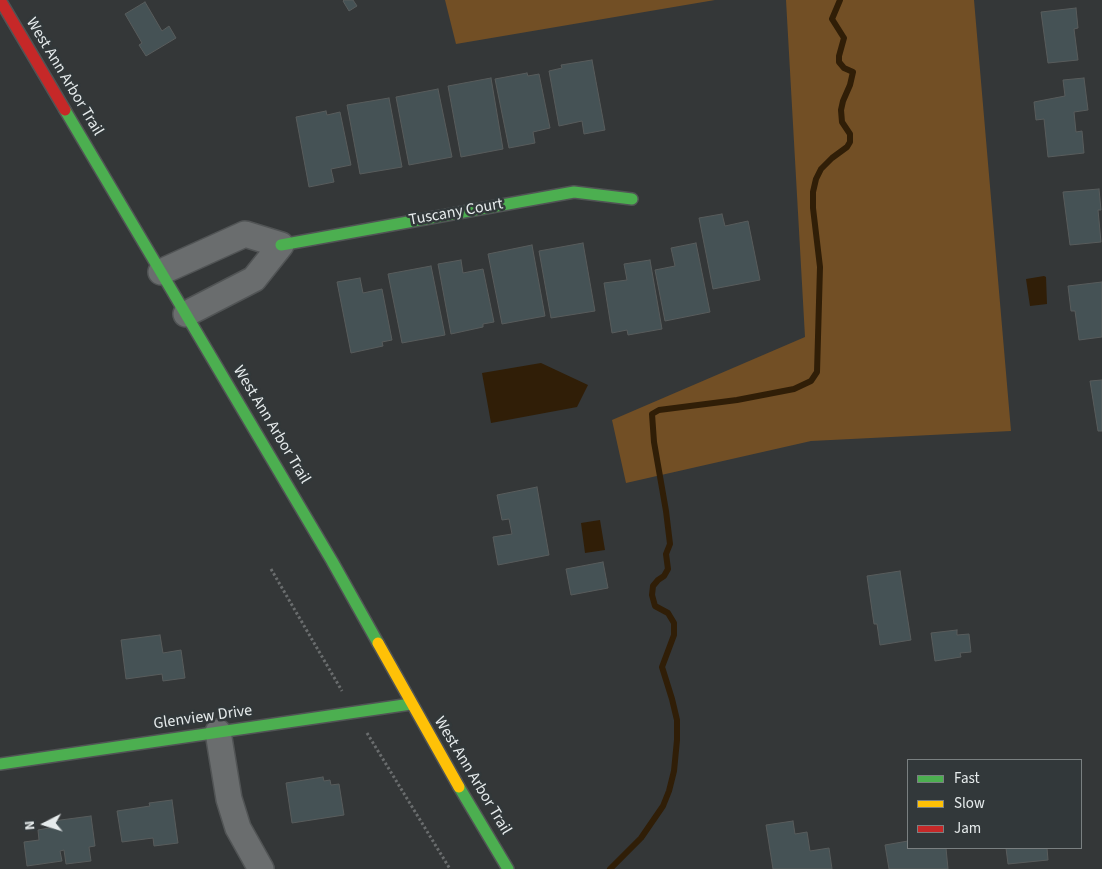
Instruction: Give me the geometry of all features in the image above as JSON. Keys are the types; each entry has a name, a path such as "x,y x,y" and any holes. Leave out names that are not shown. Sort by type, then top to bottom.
{"street":[{"name":"West Ann Arbor Trail","path":"0,0 332,561 411,704 508,869"},
{"name":"Tuscany Court","path":"161,272 245,234 281,246 574,192 632,199"},
{"path":"186,314 254,279 281,246"},
{"name":"Glenview Drive","path":"0,764 411,704"},
{"path":"218,732 229,799 238,828 261,869"}],"shaded area":[{"path":"445,0 715,0 456,44"},
{"path":"786,0 974,0 1011,431 811,441 626,483 612,420 805,337"},
{"path":"1046,277 1047,304 1030,306 1026,279"},
{"path":"541,363 588,385 577,407 491,423 482,373"},
{"path":"600,520 605,550 585,553 581,523"}],"building":[{"path":"344,0 353,0 357,6 349,11"},
{"path":"145,2 162,31 169,26 176,38 146,56 139,45 142,43 125,14"},
{"path":"1076,8 1078,28 1074,29 1078,60 1048,63 1041,12"},
{"path":"592,60 605,130 584,134 582,121 559,126 549,71 562,68 561,65"},
{"path":"527,73 528,76 539,74 550,128 533,132 535,143 509,148 495,79"},
{"path":"491,78 503,149 461,157 448,86"},
{"path":"1084,78 1088,110 1074,112 1076,132 1082,131 1084,153 1048,157 1044,119 1036,120 1034,102 1065,96 1063,80"},
{"path":"438,89 452,157 409,165 396,97"},
{"path":"389,98 402,167 360,174 347,105"},
{"path":"326,111 327,115 340,112 351,165 331,169 334,182 309,187 296,117"},
{"path":"1099,189 1101,210 1098,210 1101,242 1070,245 1063,192"},
{"path":"722,214 725,226 748,221 760,280 713,289 699,218"},
{"path":"583,243 595,311 551,318 539,251"},
{"path":"696,243 710,312 665,321 655,270 675,266 671,248"},
{"path":"532,245 545,316 502,324 488,254"},
{"path":"461,260 463,273 483,269 494,322 483,324 483,327 451,334 438,264"},
{"path":"650,260 662,329 628,335 627,330 612,333 604,283 627,280 624,264"},
{"path":"431,266 445,335 402,343 388,274"},
{"path":"360,278 363,293 382,289 392,340 382,342 383,346 351,353 337,282"},
{"path":"1102,282 1102,337 1079,340 1075,311 1071,311 1068,286"},
{"path":"1102,380 1102,431 1098,431 1090,381"},
{"path":"537,487 549,555 498,565 493,537 512,534 509,519 502,520 497,495"},
{"path":"603,562 608,588 571,595 566,569"},
{"path":"900,571 911,640 880,645 877,624 874,624 867,576"},
{"path":"957,630 957,635 969,634 971,652 960,653 961,657 935,661 931,633"},
{"path":"160,635 163,653 181,650 185,678 163,681 162,674 126,679 121,640"},
{"path":"323,777 324,781 330,780 331,785 339,784 344,815 292,823 286,783"},
{"path":"172,800 178,843 154,846 153,838 122,842 117,811 150,806 149,803"},
{"path":"91,816 95,846 89,847 91,861 66,864 64,850 60,851 62,861 27,866 24,842 39,840 38,830 54,827 53,821"},
{"path":"793,821 795,834 807,832 810,851 829,848 832,869 773,869 766,825"},
{"path":"907,841 907,849 946,849 948,869 889,869 885,845"},
{"path":"1006,849 1047,849 1048,860 1008,864"}],"waterway":[{"path":"610,869 641,838 663,806 674,771 677,740 677,720 662,667 674,635 674,623 668,613 655,606 652,595 653,586 664,576 668,569 666,554 670,544 654,442 652,414 659,410 737,400 794,389 811,381 817,372 820,267 813,192 821,169 847,147 850,142 850,134 842,122 841,110 853,72 844,68 839,62 844,38 832,19 840,0"}],"traffic: fast":[{"path":"65,110 332,561 378,643"},
{"path":"281,245 574,192 632,199"},
{"path":"0,764 411,704"},
{"path":"459,787 508,869"}],"traffic: slow":[{"path":"378,643 459,787"}],"traffic: jam":[{"path":"0,0 65,110"}]}
